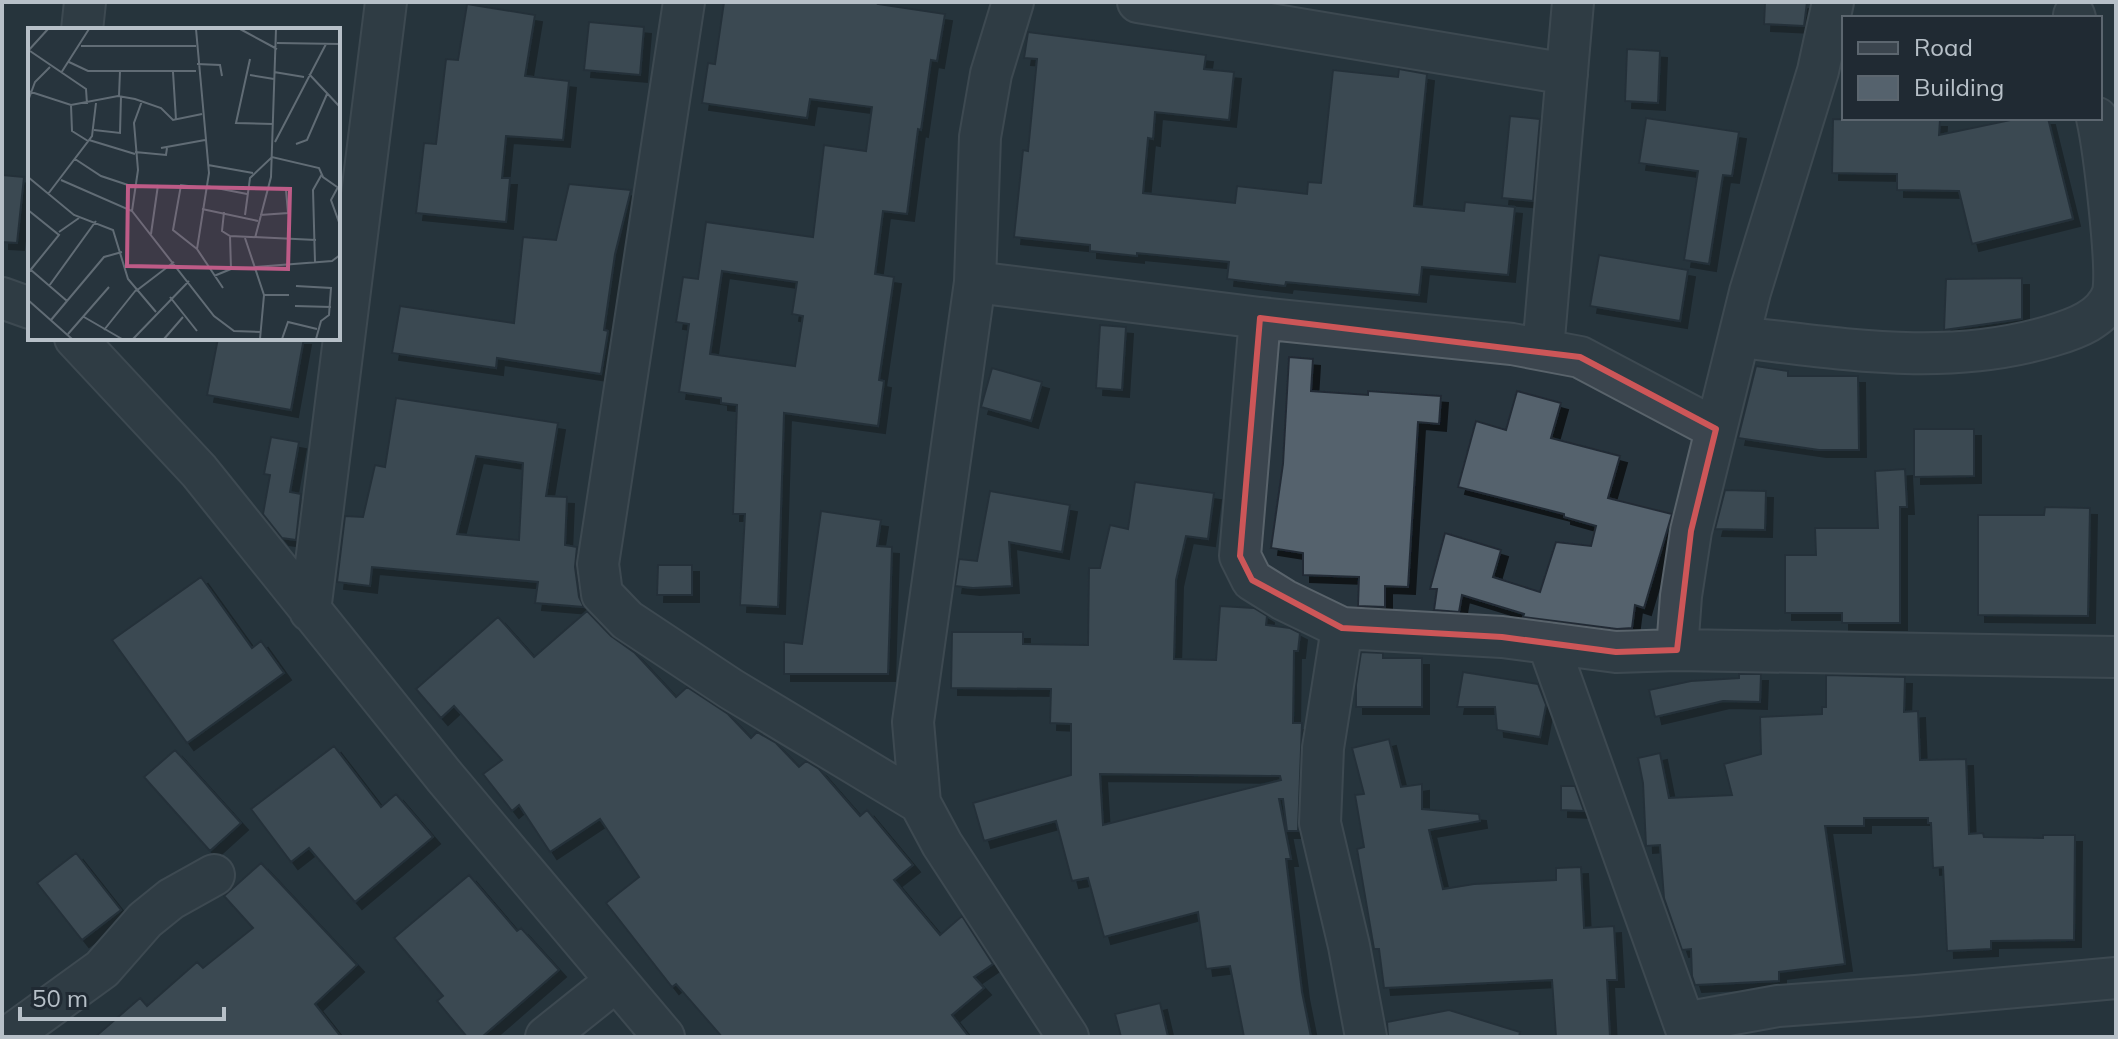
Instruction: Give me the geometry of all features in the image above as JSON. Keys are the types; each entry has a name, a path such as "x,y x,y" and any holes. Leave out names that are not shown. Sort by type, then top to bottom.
{"street":[{"path":"310,611 386,2"},
{"path":"684,2 598,564 602,594 627,620 718,680 920,803"},
{"path":"1138,2 1567,74"},
{"path":"1543,350 1573,2"},
{"path":"1677,650 1691,531 1750,292 1818,71 1833,2"},
{"path":"1009,3 991,74 980,137 975,282 913,722 920,803 942,844 1068,1037"},
{"path":"1739,337 1901,355 1973,353 2019,346 2068,331 2099,316 2113,293 2115,262 2097,120"},
{"path":"975,282 1260,318 1512,344 1580,357 1716,429"},
{"path":"2,298 28,307"},
{"path":"1260,318 1240,556 1252,580 1284,600 1342,628 1502,637 1616,652 1677,650 2116,657"},
{"path":"77,340 199,471 444,776 664,1037"},
{"path":"1342,628 1323,748 1320,823 1349,946 1366,1037"},
{"path":"1548,643 1686,1030 1778,1006 2116,978"},
{"path":"8,1037 102,969 145,920 171,899 214,875"},
{"path":"546,1037 616,981"}],"highlighted area":[{"path":"1260,318 1580,357 1716,429 1691,531 1677,650 1616,652 1502,637 1342,628 1252,580 1240,556"}],"building":[{"path":"724,2 879,2 945,14 937,61 931,60 907,214 883,211 875,274 894,277 879,380 884,381 878,426 784,413 778,607 740,605 745,514 733,514 737,405 721,403 721,398 679,392 689,324 676,322 683,277 698,279 706,222 813,237 824,145 866,151 872,107 810,99 807,118 702,103 708,63 715,64","holes":["722,271 797,282 792,314 803,316 795,366 710,354"]},
{"path":"1765,2 1807,2 1804,26 1764,24"},
{"path":"467,4 535,15 525,76 569,81 563,140 506,136 502,178 510,178 506,222 416,213 424,143 436,144 446,59 458,60"},
{"path":"589,22 644,27 640,75 584,70"},
{"path":"1028,32 1206,55 1204,69 1234,72 1229,120 1155,112 1153,139 1148,138 1143,193 1235,203 1237,186 1307,194 1308,182 1321,183 1333,70 1398,77 1399,69 1427,74 1414,206 1464,211 1465,202 1515,207 1508,275 1422,267 1419,295 1286,282 1285,286 1227,279 1229,262 1090,251 1090,245 1014,237 1023,150 1028,151 1037,59 1024,58"},
{"path":"1627,49 1660,51 1658,103 1625,101"},
{"path":"1510,116 1540,119 1533,201 1502,198"},
{"path":"1646,118 1739,132 1732,176 1723,175 1709,264 1684,260 1698,171 1639,163"},
{"path":"1833,119 1940,120 1939,135 2010,120 2048,120 2073,219 1972,244 1959,191 1897,190 1897,174 1832,173"},
{"path":"2,175 24,177 17,243 2,242"},
{"path":"569,184 631,190 615,254 601,374 497,358 496,368 392,353 400,306 514,323 523,237 556,240"},
{"path":"1599,255 1688,270 1680,321 1590,306"},
{"path":"2022,278 2022,319 1944,330 1946,279"},
{"path":"1100,325 1126,327 1122,390 1096,388"},
{"path":"218,340 304,340 291,410 207,395"},
{"path":"1289,357 1313,359 1311,391 1441,396 1439,424 1418,422 1408,587 1385,586 1385,607 1358,606 1359,577 1303,575 1303,553 1271,548 1283,464"},
{"path":"1756,366 1788,371 1788,376 1858,376 1859,450 1819,450 1738,438"},
{"path":"992,368 1042,382 1031,421 981,407"},
{"path":"1517,391 1561,403 1551,438 1620,456 1608,498 1672,514 1644,608 1635,605 1632,628 1617,629 1523,617 1524,614 1462,595 1459,612 1434,610 1437,589 1430,589 1445,533 1501,550 1493,577 1540,592 1556,542 1591,546 1596,526 1564,517 1564,514 1458,487 1476,421 1506,430"},
{"path":"396,398 558,423 546,496 567,497 565,545 577,547 575,567 579,597 584,607 535,603 538,582 372,567 370,586 337,582 345,516 363,517 375,465 385,467","holes":["476,456 523,463 519,540 457,534"]},
{"path":"1914,429 1974,429 1974,476 1914,477"},
{"path":"271,437 299,442 290,492 301,494 296,540 282,538 263,514 270,475 264,474"},
{"path":"1905,469 1907,507 1900,507 1900,623 1842,623 1842,613 1785,613 1785,555 1816,555 1815,528 1878,528 1875,471"},
{"path":"1135,482 1214,493 1208,539 1186,536 1176,580 1174,659 1216,660 1220,606 1254,608 1267,616 1266,625 1290,628 1300,633 1298,651 1294,651 1293,723 1302,723 1298,831 1287,831 1283,799 1279,799 1291,859 1286,859 1302,992 1311,1037 1244,1037 1230,966 1206,969 1198,912 1104,937 1088,878 1072,881 1056,821 984,841 973,803 1071,775 1071,724 1050,723 1051,689 951,688 952,632 1023,632 1023,644 1088,645 1089,568 1100,568 1110,525 1128,529","holes":["1100,774 1280,776 1281,780 1103,825"]},
{"path":"1725,490 1766,491 1765,530 1715,529"},
{"path":"990,491 1070,505 1062,552 1009,542 1012,586 955,586 959,559 977,561"},
{"path":"2045,507 2090,508 2088,616 1978,615 1978,515 2044,515"},
{"path":"821,511 881,520 877,546 892,547 888,674 784,674 784,642 802,644"},
{"path":"658,565 692,565 692,595 657,595"},
{"path":"201,577 252,648 261,641 284,673 187,743 112,640"},
{"path":"587,611 611,636 635,653 676,697 687,687 728,714 751,738 757,732 776,743 799,767 806,761 819,769 860,816 867,810 913,865 894,880 940,935 962,916 993,964 974,977 984,988 952,1015 969,1037 722,1037 676,984 672,987 606,903 639,877 600,819 550,852 519,805 512,811 483,774 502,760 454,706 441,718 416,689 498,617 534,657"},
{"path":"1361,652 1383,653 1383,658 1422,658 1422,707 1356,707"},
{"path":"1463,672 1538,684 1546,705 1540,737 1497,730 1495,707 1457,707"},
{"path":"1739,674 1761,674 1760,702 1723,701 1655,717 1649,690 1691,681 1739,678"},
{"path":"1826,675 1905,677 1904,712 1918,711 1920,760 1966,759 1969,834 2043,838 2043,835 2075,835 2074,940 1991,941 1991,949 1947,951 1943,867 1933,868 1931,823 1928,823 1928,818 1864,818 1864,826 1825,826 1845,964 1779,972 1779,981 1695,985 1691,949 1682,950 1664,898 1660,845 1646,846 1643,783 1638,758 1660,753 1669,798 1732,795 1724,764 1761,754 1760,717 1822,714 1822,707 1826,707"},
{"path":"1389,739 1401,787 1422,784 1422,809 1479,814 1480,821 1429,830 1443,889 1474,884 1556,880 1556,868 1581,867 1584,928 1614,926 1617,980 1607,980 1610,1037 1556,1037 1552,980 1384,988 1379,949 1374,949 1357,849 1364,847 1355,795 1364,794 1352,748"},
{"path":"334,746 381,807 396,794 433,837 355,902 309,848 291,862 251,809"},
{"path":"175,750 241,823 210,851 144,777"},
{"path":"1561,786 1575,786 1584,811 1561,810"},
{"path":"76,853 121,910 82,940 37,883"},
{"path":"261,863 357,965 315,1004 341,1037 95,1037 140,998 147,1006 197,962 203,968 253,928 224,896"},
{"path":"469,875 517,931 521,928 559,970 482,1037 467,1037 437,1001 443,996 394,938"},
{"path":"1160,1003 1168,1037 1121,1037 1115,1014"},
{"path":"1449,1010 1520,1032 1519,1037 1388,1037 1387,1022"}]}
